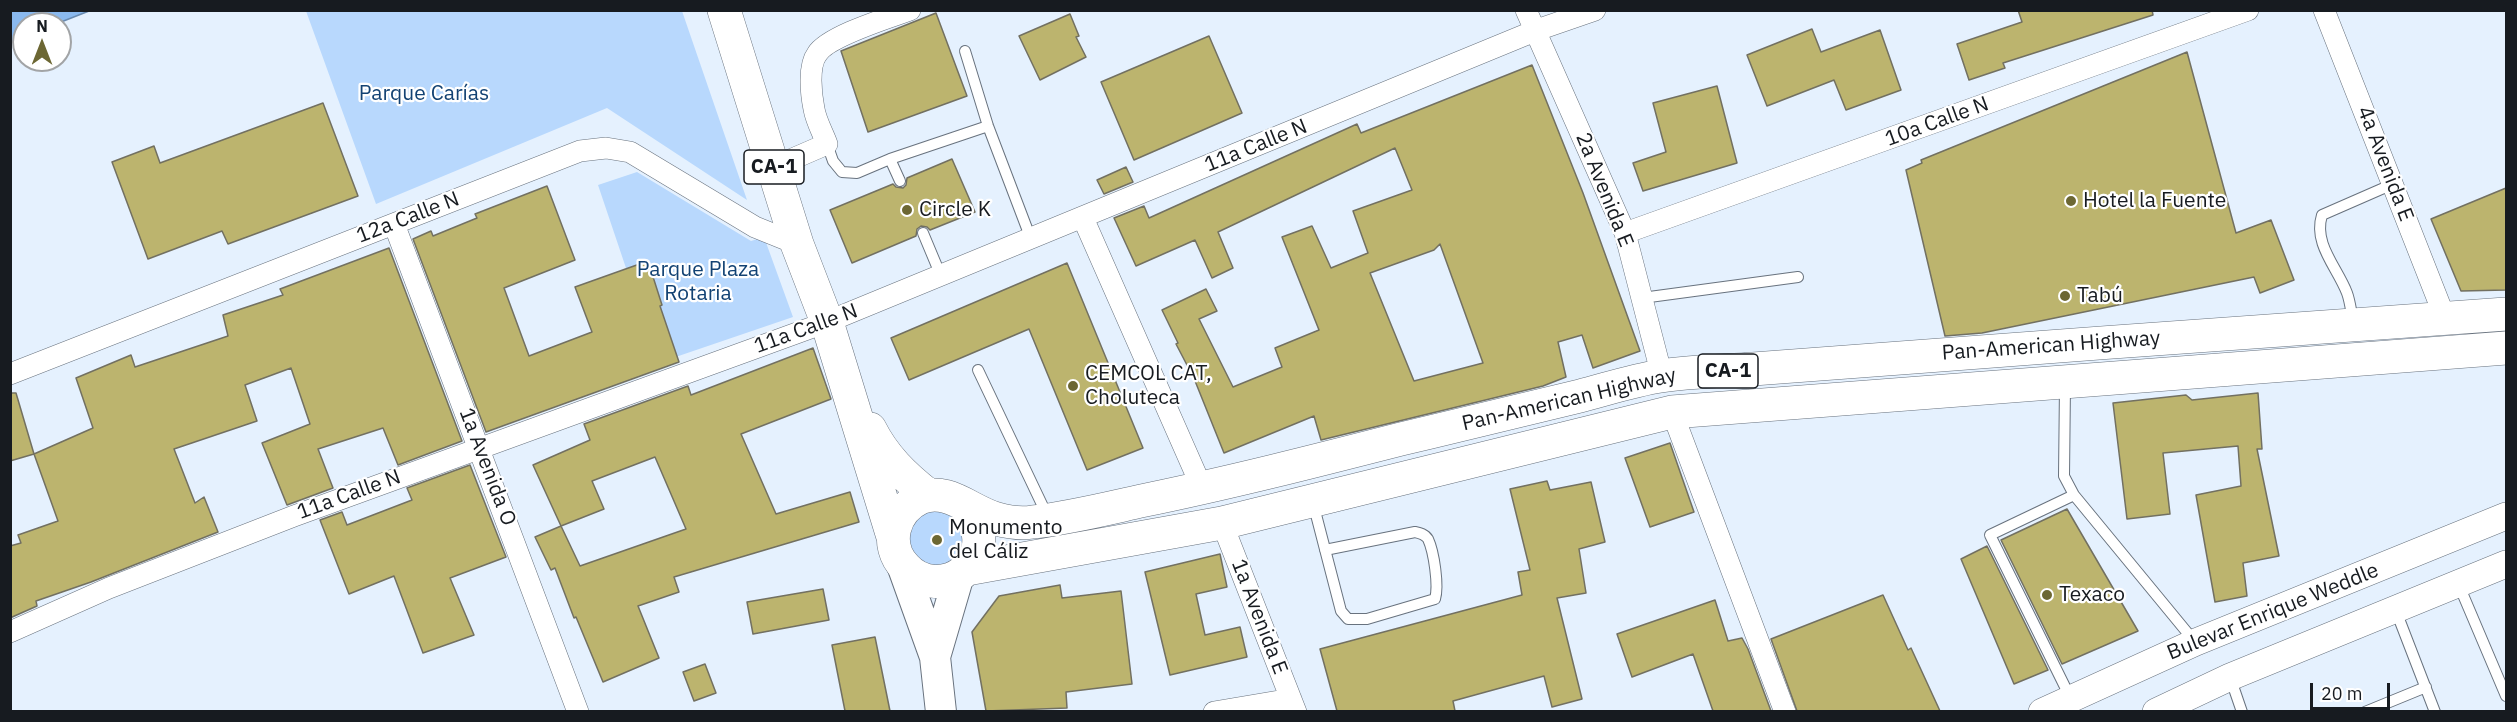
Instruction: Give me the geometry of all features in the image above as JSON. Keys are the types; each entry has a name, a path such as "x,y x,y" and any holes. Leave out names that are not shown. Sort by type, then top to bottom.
{"highway":[{"name":"CA-1","path":"724,10 797,244 827,322 897,551 914,576 929,581 945,580 963,572"},
{"name":"Pan-American Highway","path":"967,507 997,519 1023,524 1049,520 1202,488 1662,376 2506,314"},
{"name":"Pan-American Highway","path":"963,572 1222,523 1672,412 2506,348"},
{"name":"CA-1","path":"838,359 880,448 905,477 928,495 949,497 967,507"},
{"path":"1498,416 1508,452"},
{"path":"897,551 896,523 903,510 914,501 928,495"},
{"path":"963,572 975,558 980,545 980,531 967,507"}],"main road":[{"path":"897,551 935,657 940,711"},
{"path":"935,657 963,572"}],"street":[{"path":"774,167 827,144 814,110 812,64 817,53 825,45 856,30 910,10"},
{"name":"2a Avenida E","path":"1526,10 1537,30 1625,233 1662,376"},
{"name":"11a Calle N","path":"10,632 109,588 294,516 827,322 1537,30 1595,10"},
{"name":"10a Calle N","path":"1625,233 2248,10"},
{"name":"4a Avenida E","path":"2325,10 2445,318"},
{"name":"12a Calle N","path":"10,374 580,151 606,148 630,152 754,227 797,244"},
{"path":"1083,218 1202,488"},
{"name":"1a Avenida O","path":"394,224 578,711"},
{"path":"1672,412 1785,711"},
{"name":"Bulevar Enrique Weddle","path":"2042,711 2196,642 2506,516"},
{"name":"1a Avenida E","path":"1222,523 1294,705"},
{"name":"Bulevar Enrique Weddle","path":"2157,711 2230,677 2506,564"},
{"path":"1214,711 1294,705"}],"lane":[{"path":"964,51 987,126 1031,239"},
{"path":"827,144 833,161 842,172 857,173 890,159 987,126"},
{"path":"890,159 900,181"},
{"path":"2354,324 2347,294 2320,240 2318,226 2322,215 2393,184"},
{"path":"923,233 941,276"},
{"path":"1642,298 1798,277"},
{"path":"978,370 1049,520"},
{"path":"2065,382 2064,476 2073,495 2196,642"},
{"path":"2071,699 1990,535 2073,495"},
{"path":"1312,501 1341,611 1348,619 1367,619 1435,599 1438,589 1428,539 1424,534 1415,532 1325,550"},
{"path":"2458,583 2506,696"},
{"path":"2394,608 2435,711"},
{"path":"2230,677 2242,711"},
{"path":"2365,711 2426,687"}],"green space":[{"name":"Parque Carías","path":"306,11 682,11 747,200 607,108 376,204"},
{"name":"Parque Plaza Rotaria","path":"637,172 751,241 764,237 793,317 658,363 598,185"},
{"path":"937,506 966,522 962,563 921,569 904,532 909,521"}],"shaded area":[{"path":"11,10 89,10 72,18 72,12 12,12 11,42"}],"building":[{"path":"2018,10 2152,10 2153,15 2003,63 2005,68 1969,80 1957,44 2022,22"},
{"path":"936,13 967,96 868,132 841,51"},
{"path":"1070,14 1079,36 1076,37 1086,57 1040,80 1019,36"},
{"path":"1812,29 1821,52 1880,30 1901,90 1846,110 1834,80 1767,106 1747,55"},
{"path":"1209,36 1242,113 1134,160 1101,82"},
{"name":"Hotel la Fuente","path":"2187,52 2236,233 2271,220 2294,280 2260,293 2254,277 1982,333 1945,336 1906,170 1922,163 1921,160"},
{"path":"1532,65 1583,193 1640,351 1593,368 1582,335 1558,342 1566,377 1543,386 1321,440 1314,416 1224,453 1189,366 1176,344 1178,343 1162,310 1206,289 1217,311 1199,319 1233,387 1282,367 1275,348 1319,330 1282,237 1312,226 1331,268 1368,253 1353,211 1412,190 1395,148 1218,232 1233,268 1212,278 1195,240 1136,266 1114,218 1144,206 1149,218 1357,124 1361,133","holes":["1440,244 1483,363 1414,381 1370,273 1434,250"]},
{"path":"1717,86 1737,163 1643,191 1633,163 1666,152 1653,103"},
{"path":"323,103 358,196 228,244 222,231 148,259 112,162 154,146 160,163"},
{"path":"952,159 975,212 930,230 921,226 917,229 916,236 852,263 830,210 893,184 903,188 907,178"},
{"path":"1126,167 1133,182 1104,194 1097,180"},
{"path":"547,186 575,260 504,288 529,356 592,332 575,287 648,261 679,362 486,432 413,239 431,231 433,236 477,218 475,214"},
{"path":"2506,188 2506,290 2461,291 2431,219"},
{"path":"389,248 462,441 398,465 383,428 318,449 333,488 287,505 262,443 310,424 291,368 245,385 257,421 174,449 195,503 204,497 218,532 36,601 37,606 10,618 10,546 21,543 18,535 58,521 34,454 93,428 76,378 131,355 135,367 228,336 223,315 283,295 280,289"},
{"path":"1067,263 1143,448 1087,470 1029,329 909,380 891,338"},
{"path":"813,348 831,399 741,434 776,514 850,492 859,522 674,577 679,592 638,606 659,658 603,682 576,617 574,618 555,568 551,570 535,537 561,526 533,465 590,440 584,424 688,386 691,395","holes":["655,457 686,529 580,566 561,526 604,509 592,481"]},
{"path":"10,393 16,393 34,454 10,461"},
{"path":"2258,393 2262,449 2257,449 2279,556 2243,563 2247,596 2215,602 2196,495 2241,486 2238,446 2163,453 2170,514 2127,519 2113,403 2186,395 2192,400"},
{"path":"1670,443 1694,512 1650,527 1625,458"},
{"path":"470,465 506,557 450,578 474,635 423,653 394,576 349,594 320,520 342,512 347,525 412,500 407,488"},
{"path":"1547,481 1550,490 1591,482 1605,542 1579,549 1586,593 1557,598 1582,699 1552,707 1544,676 1453,701 1455,711 1337,711 1320,649 1522,595 1518,572 1530,570 1510,489"},
{"name":"Texaco","path":"2067,509 2138,631 2062,664 2001,540"},
{"path":"1987,546 2048,670 2014,684 1961,559"},
{"path":"1220,554 1227,587 1196,594 1205,635 1240,627 1247,657 1170,675 1145,572"},
{"path":"1060,585 1062,598 1121,591 1132,684 1066,692 1067,708 986,711 972,632 999,596"},
{"path":"823,589 829,620 753,634 747,602"},
{"path":"1883,595 1908,650 1911,648 1940,711 1797,711 1771,639"},
{"path":"1715,600 1728,641 1742,638 1748,649 1771,711 1713,711 1693,654 1632,677 1617,634"},
{"path":"875,637 890,711 845,711 832,645"},
{"path":"705,664 716,693 694,701 683,672"}],"place":[{"name":"Hotel la Fuente","path":"2071,201"},
{"name":"Circle K","path":"907,210"},
{"name":"Tabú","path":"2065,296"},
{"name":"CEMCOL CAT, Choluteca","path":"1073,386"},
{"name":"Monumento del Cáliz","path":"937,540"},
{"name":"Texaco","path":"2047,595"}]}
